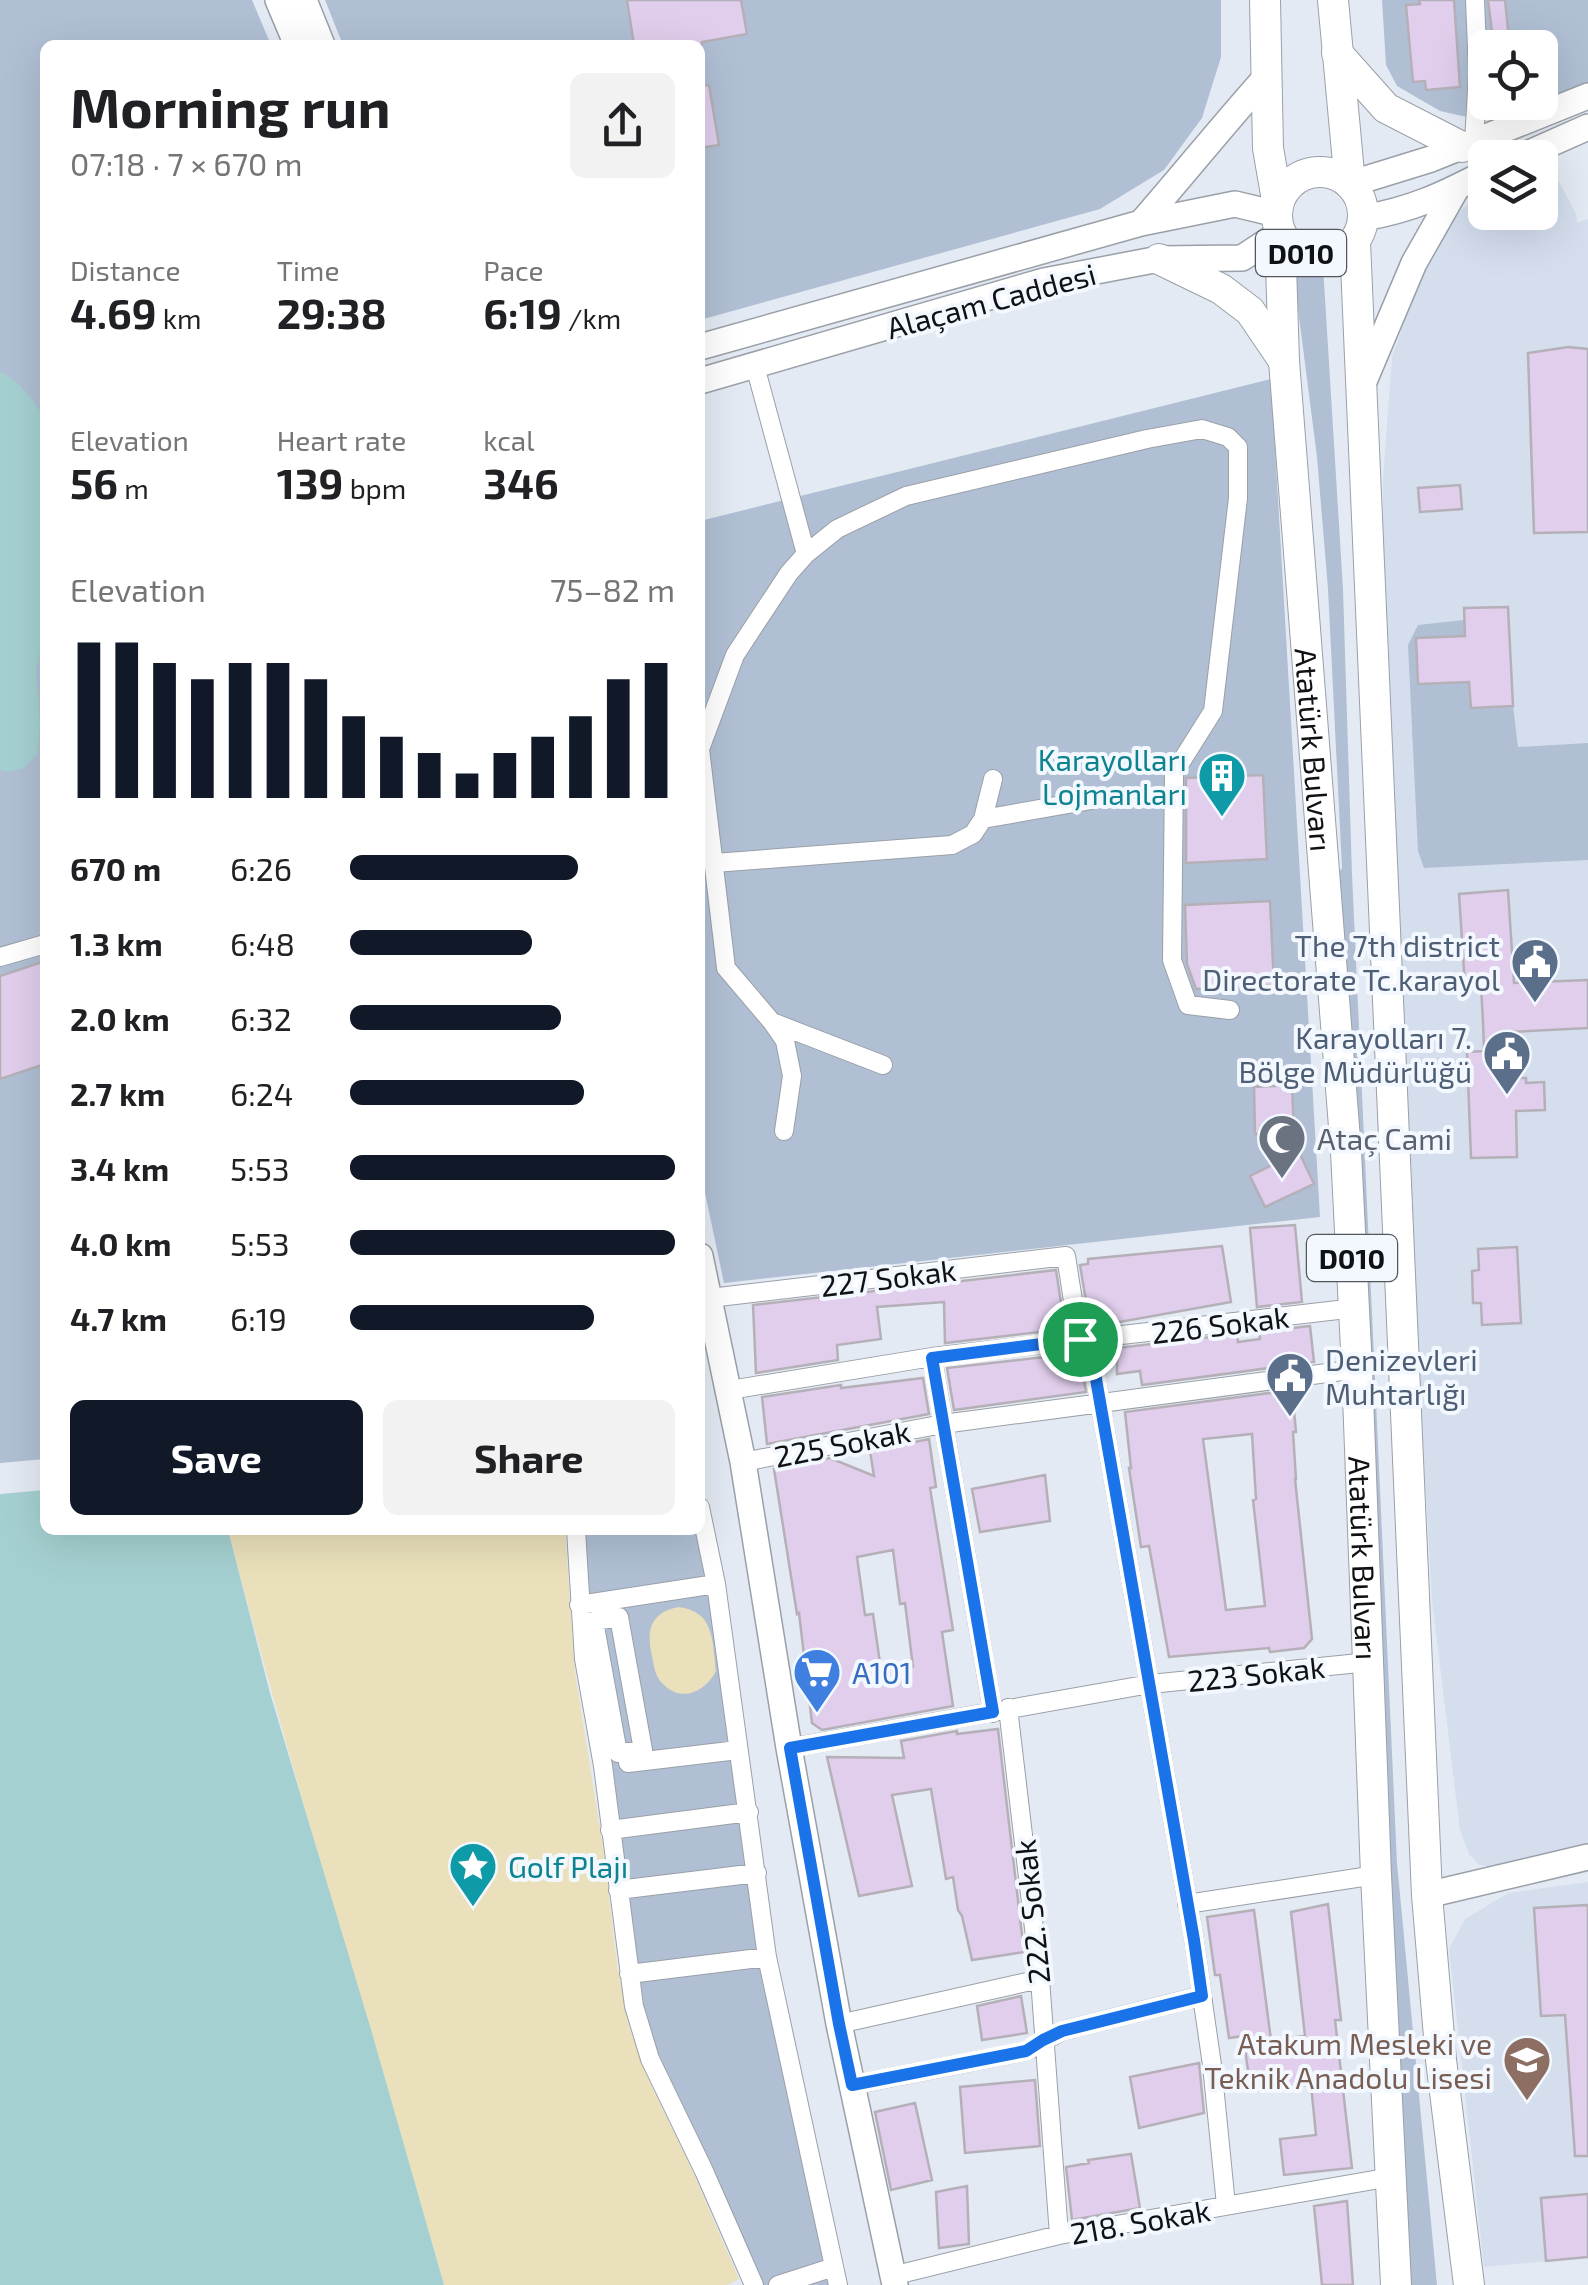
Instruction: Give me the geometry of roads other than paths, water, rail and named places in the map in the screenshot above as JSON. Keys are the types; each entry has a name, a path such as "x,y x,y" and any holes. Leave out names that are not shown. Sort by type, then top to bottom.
{"highway":[{"name":"Atatürk Bulvarı","path":"1264,0 1268,148 1278,218 1284,360 1346,1152 1396,2285"},
{"name":"D010","path":"1333,0 1350,184"},
{"path":"1337,53 1386,108 1468,144"},
{"name":"D010","path":"1314,173 1327,173 1350,184 1358,194 1359,230 1346,250 1322,258 1298,252 1278,218 1283,194 1302,176 1314,173"},
{"name":"Atatürk Bulvarı","path":"1359,230 1362,386 1427,1896 1441,2060 1468,2285"},
{"path":"1159,259 1221,289 1250,312 1284,360"}],"main road":[{"path":"278,0 294,40"},
{"path":"304,0 320,40"},
{"path":"1141,223 1266,77"},
{"path":"1478,140 1588,96"},
{"path":"1558,140 1588,127"},
{"path":"1350,184 1468,144"},
{"path":"1359,230 1468,182"},
{"path":"1362,386 1414,262 1456,188"},
{"name":"Alaçam Caddesi","path":"705,346 1141,223 1236,204 1278,218 1242,258 1159,259 1044,282 705,380"},
{"path":"705,1277 743,1462 839,2024 894,2281"},
{"path":"1427,1896 1588,1857"}],"street":[{"path":"1469,140 1478,73 1475,0"},
{"path":"755,366 806,554"},
{"path":"705,736 735,655 789,574 837,529 906,496 1184,432 1202,429 1228,437 1238,447 1238,498 1213,711 1174,773 1172,960 1188,1005 1230,1010"},
{"path":"714,864 952,845 973,834 983,819 994,779"},
{"path":"705,790 726,968 785,1042 792,1076 784,1131"},
{"path":"983,819 1091,800"},
{"path":"0,958 40,946"},
{"path":"772,1022 883,1065"},
{"name":"227 Sokak","path":"710,1298 1066,1256 1084,1339"},
{"name":"226 Sokak","path":"730,1390 932,1358 1354,1308"},
{"path":"1084,1339 1100,1404 1188,1904 1212,2065 1226,2205"},
{"name":"222. Sokak","path":"932,1358 1000,1710 1040,1979 1059,2236"},
{"name":"225 Sokak","path":"743,1462 943,1424 1357,1369"},
{"path":"705,1531 716,1584 767,1957 836,2276 778,2285"},
{"path":"576,1535 584,1659 603,1766 634,2006 650,2059 754,2285"},
{"path":"632,1757 618,1753 594,1621 612,1610 716,1584"},
{"path":"579,1605 612,1610"},
{"name":"223 Sokak","path":"790,1748 1150,1684 1368,1662"},
{"path":"603,1766 632,1757 738,1750"},
{"path":"610,1830 748,1812"},
{"path":"618,1890 757,1874"},
{"path":"1188,1904 1376,1875"},
{"path":"630,1974 767,1957"},
{"path":"839,2024 1040,1979"},
{"path":"852,2085 1026,2051 1062,2031 1202,1996"},
{"name":"218. Sokak","path":"894,2281 1059,2236 1391,2177"}],"place":[{"name":"Karayolları Lojmanları","path":"1222,818"},
{"name":"The 7th district Directorate Tc.karayol","path":"1535,1004"},
{"name":"Karayolları 7. Bölge Müdürlüğü","path":"1507,1096"},
{"name":"Ataç Cami","path":"1282,1180"},
{"name":"Denizevleri Muhtarlığı","path":"1290,1418"},
{"name":"A101","path":"817,1714"},
{"name":"Golf Plajı","path":"473,1908"},
{"name":"Atakum Mesleki ve Teknik Anadolu Lisesi","path":"1527,2102"}]}
